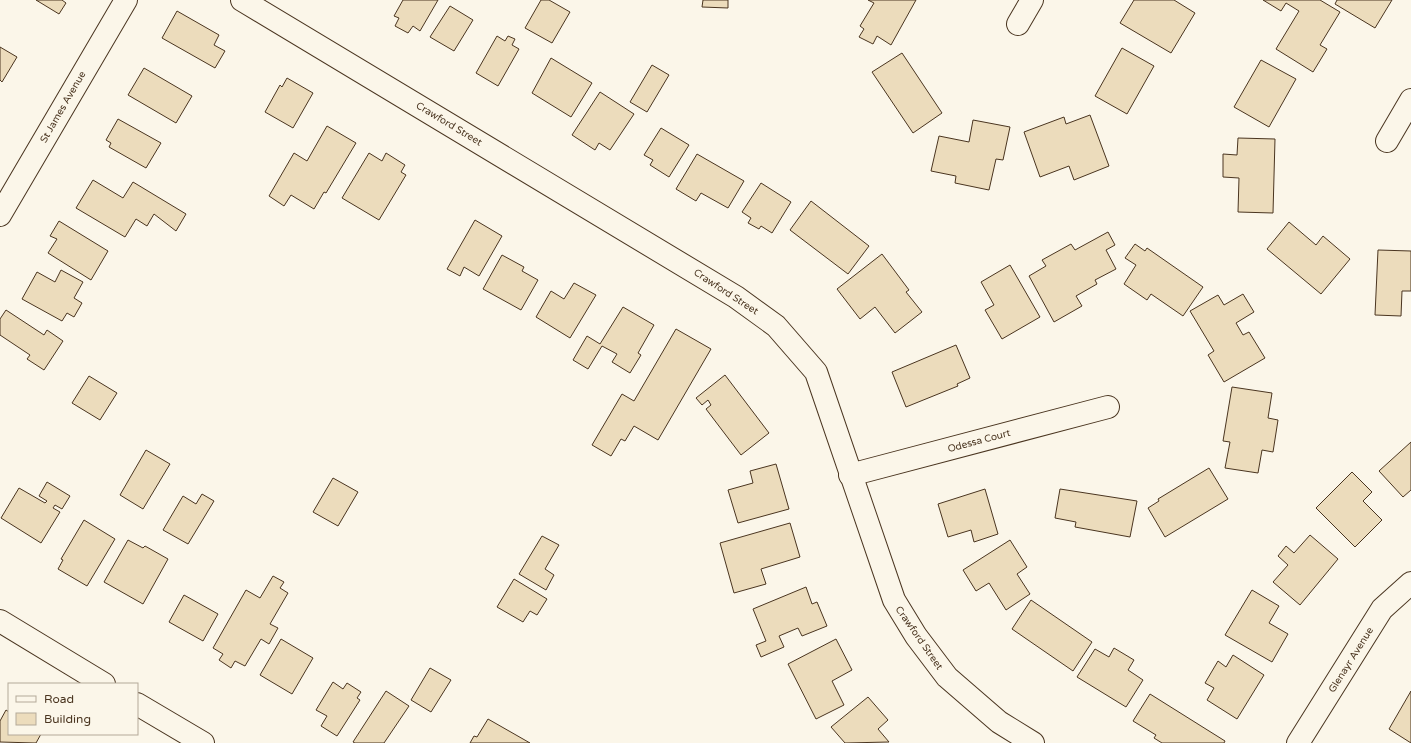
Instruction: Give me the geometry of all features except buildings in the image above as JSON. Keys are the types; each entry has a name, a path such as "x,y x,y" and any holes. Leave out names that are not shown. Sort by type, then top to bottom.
{"street":[{"name":"St James Avenue","path":"0,215 126,0"},
{"name":"Crawford Street","path":"242,0 729,292 776,326 816,372 894,600 916,636 947,677 999,722 1034,743"},
{"path":"1018,24 1032,0"},
{"path":"1388,141 1411,100"},
{"name":"Odessa Court","path":"850,475 1108,407"},
{"name":"Glenayr Avenue","path":"1298,743 1382,609 1411,583"},
{"path":"0,621 102,683"},
{"path":"138,705 203,743"}]}
